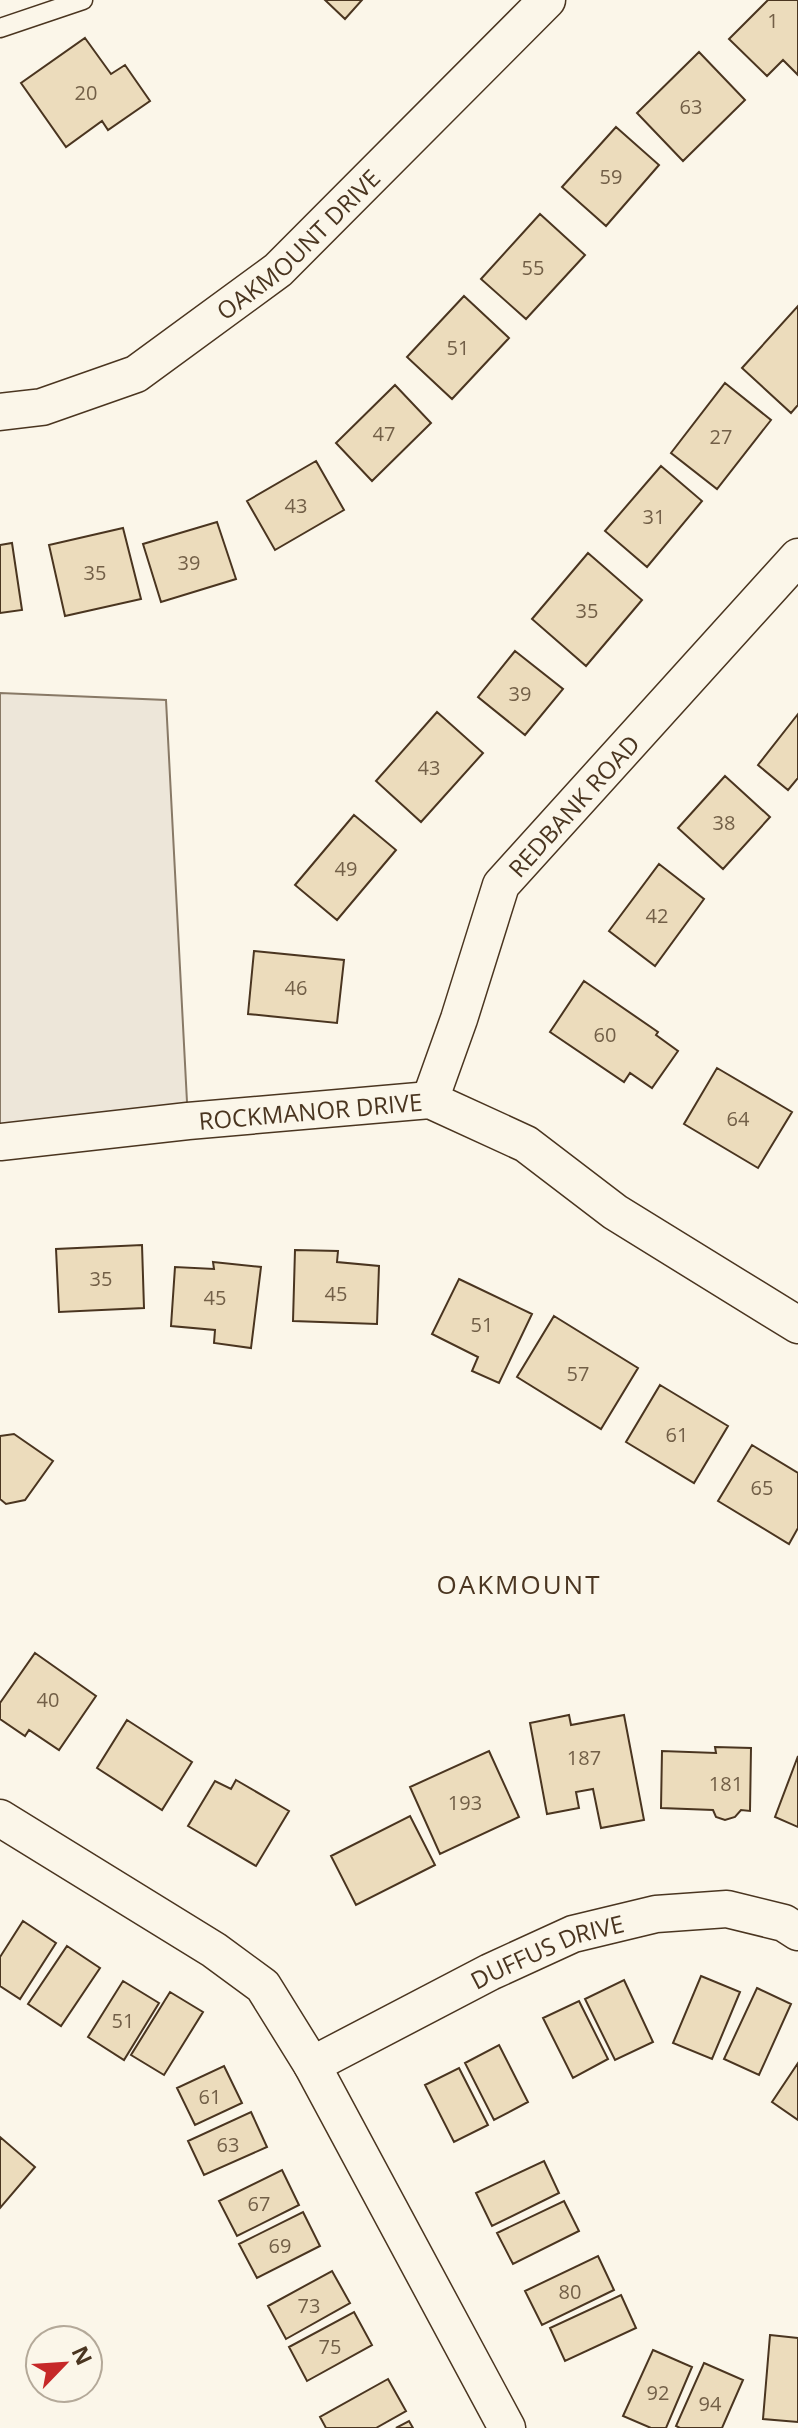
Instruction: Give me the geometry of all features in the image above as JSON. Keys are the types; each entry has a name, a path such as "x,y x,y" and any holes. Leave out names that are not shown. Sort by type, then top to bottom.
{"street":[{"name":"OAKMOUNT DRIVE","path":"0,412 42,407 136,374 278,270 547,0"},
{"name":"REDBANK ROAD","path":"430,1100 501,885 798,557"},
{"name":"ROCKMANOR DRIVE","path":"0,1142 188,1121 430,1100 526,1144 615,1212 798,1325"},
{"path":"0,1818 214,1950 263,1986 312,2065 507,2428"},
{"name":"DUFFUS DRIVE","path":"312,2065 490,1972 573,1934 656,1914 727,1909 784,1923 798,1932"}],"lane":[{"path":"0,28 83,0"}],"shaded area":[{"path":"0,693 166,700 188,1121 0,1134"}],"building":[{"path":"325,0 362,0 345,19"},
{"path":"768,0 798,0 798,75 783,60 767,76 729,39"},
{"path":"85,38 111,74 125,65 150,101 108,130 102,121 66,147 21,83"},
{"path":"699,52 745,100 683,161 637,113"},
{"path":"616,127 659,165 606,226 562,187"},
{"path":"540,214 585,255 526,319 481,279"},
{"path":"464,296 509,338 452,399 407,357"},
{"path":"798,306 798,405 791,413 742,368"},
{"path":"725,383 771,420 717,489 671,453"},
{"path":"395,385 431,423 372,481 336,443"},
{"path":"316,461 344,510 275,550 247,501"},
{"path":"661,466 702,501 647,567 605,531"},
{"path":"217,522 236,579 161,602 143,544"},
{"path":"123,528 141,599 65,616 49,545"},
{"path":"12,543 22,610 0,613 0,545"},
{"path":"588,553 642,600 586,666 532,619"},
{"path":"515,651 563,689 525,735 478,697"},
{"path":"437,712 483,753 421,822 376,781"},
{"path":"798,714 798,778 788,790 758,765"},
{"path":"725,776 770,817 723,869 678,828"},
{"path":"354,815 396,850 337,920 295,885"},
{"path":"659,864 704,899 655,966 609,931"},
{"path":"254,951 344,960 337,1023 248,1014"},
{"path":"584,981 658,1032 656,1035 678,1051 652,1088 630,1073 624,1082 550,1032"},
{"path":"717,1068 792,1112 758,1168 684,1124"},
{"path":"142,1245 144,1308 59,1312 56,1249"},
{"path":"295,1250 338,1251 337,1262 379,1266 377,1324 293,1321"},
{"path":"213,1262 261,1267 251,1348 214,1343 215,1330 171,1326 175,1267 214,1269"},
{"path":"459,1279 532,1314 499,1383 472,1371 478,1357 432,1334"},
{"path":"554,1316 638,1368 601,1429 517,1377"},
{"path":"660,1385 728,1426 694,1483 626,1442"},
{"path":"14,1434 53,1461 25,1500 6,1504 0,1499 0,1436"},
{"path":"752,1445 798,1473 798,1528 789,1544 718,1501"},
{"path":"35,1653 96,1696 59,1750 29,1730 25,1736 0,1719 0,1703"},
{"path":"569,1715 571,1725 624,1715 644,1820 601,1828 593,1789 576,1792 579,1808 547,1814 530,1723"},
{"path":"127,1720 192,1762 162,1810 97,1768"},
{"path":"715,1747 751,1748 750,1811 741,1810 735,1817 725,1820 716,1817 713,1810 661,1808 662,1751 716,1753"},
{"path":"489,1751 519,1817 440,1854 410,1787"},
{"path":"798,1756 798,1827 775,1817"},
{"path":"236,1780 289,1811 256,1866 188,1826 215,1781 231,1789"},
{"path":"410,1816 435,1865 356,1905 331,1856"},
{"path":"23,1921 56,1943 20,1999 0,1986 0,1957"},
{"path":"67,1946 100,1968 61,2026 28,2004"},
{"path":"701,1976 740,1992 712,2059 673,2043"},
{"path":"624,1980 653,2042 615,2060 585,1999"},
{"path":"123,1981 159,2003 124,2060 88,2037"},
{"path":"757,1988 791,2004 759,2075 724,2059"},
{"path":"170,1992 203,2012 164,2075 131,2055"},
{"path":"579,2001 608,2059 573,2078 543,2018"},
{"path":"499,2045 528,2102 494,2120 465,2063"},
{"path":"798,2063 798,2120 772,2102"},
{"path":"224,2066 242,2103 195,2125 177,2088"},
{"path":"459,2068 488,2125 454,2142 425,2085"},
{"path":"251,2112 267,2147 204,2175 188,2141"},
{"path":"0,2137 35,2167 0,2208"},
{"path":"544,2161 559,2193 492,2226 476,2193"},
{"path":"282,2170 299,2205 237,2236 219,2201"},
{"path":"564,2201 579,2231 513,2264 497,2233"},
{"path":"303,2212 320,2246 257,2278 239,2244"},
{"path":"598,2256 614,2290 542,2325 525,2291"},
{"path":"332,2271 350,2303 286,2339 268,2306"},
{"path":"621,2295 636,2328 565,2361 550,2328"},
{"path":"354,2312 372,2345 307,2381 289,2347"},
{"path":"770,2335 798,2338 798,2422 763,2419"},
{"path":"653,2350 692,2367 666,2428 651,2428 623,2416"},
{"path":"704,2363 743,2380 722,2428 680,2428 676,2426"},
{"path":"388,2379 406,2411 376,2428 326,2428 320,2417"},
{"path":"409,2421 413,2428 396,2428"}],"district":[{"name":"OAKMOUNT","path":"519,1584"}]}
